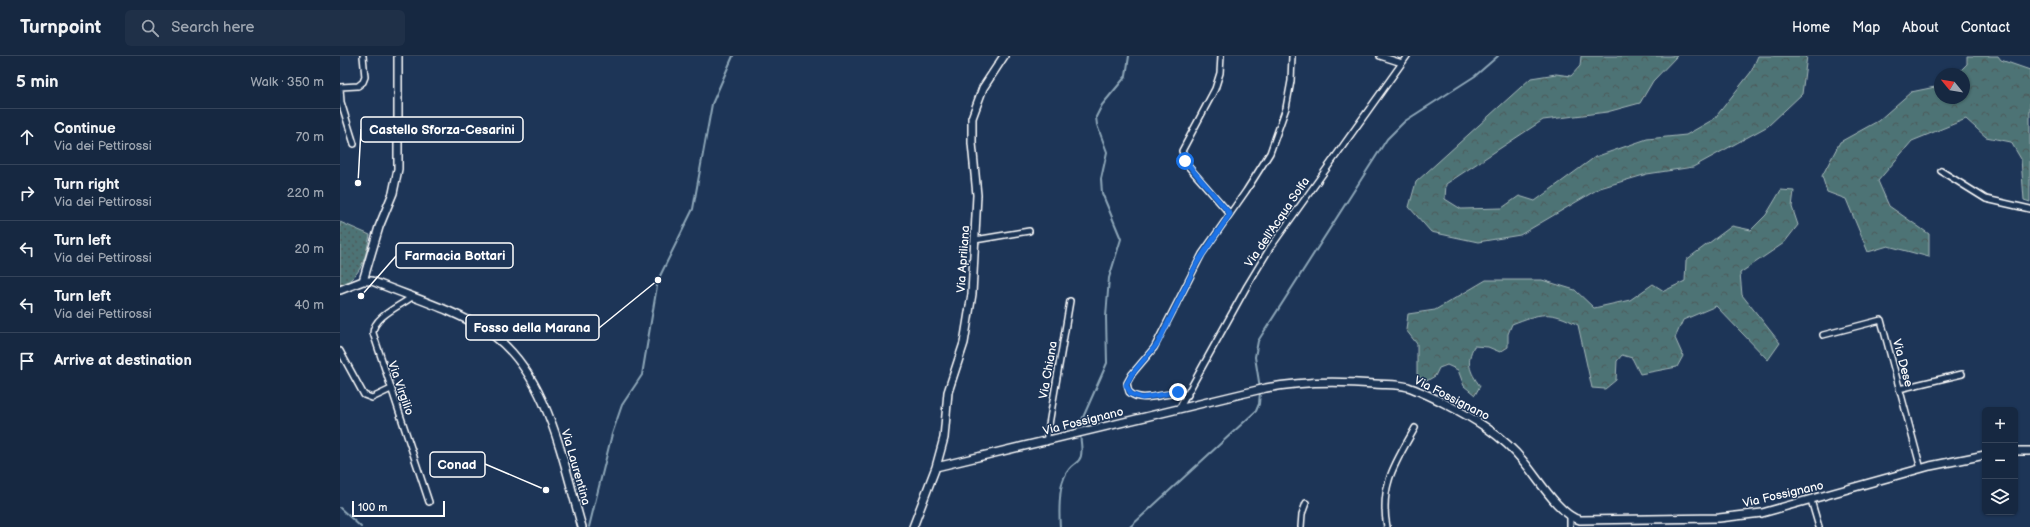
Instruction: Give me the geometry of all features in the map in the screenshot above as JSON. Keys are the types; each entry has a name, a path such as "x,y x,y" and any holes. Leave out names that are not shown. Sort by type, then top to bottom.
{"street":[{"path":"354,144 341,102 340,87 358,86 363,82 365,76 363,56"},
{"path":"340,290 363,281 377,234 393,193 398,169 398,56"},
{"name":"Via Apriliana","path":"936,468 944,438 948,392 962,348 968,322 977,195 972,143 972,118 983,88 1004,56"},
{"path":"1221,56 1220,73 1215,89 1182,151 1185,161 1190,169 1230,214"},
{"path":"1188,395 1175,392 1138,397 1129,392 1127,383 1132,374 1158,343 1197,263 1265,163 1275,143 1288,94 1292,56"},
{"path":"1380,56 1402,63"},
{"name":"Via dell'Acqua Solfa","path":"1180,409 1265,256 1407,56"},
{"path":"1940,171 1986,199 2030,210"},
{"path":"975,240 1029,231"},
{"name":"Via Laurentina","path":"363,281 372,282 412,297 464,319 488,331 507,347 532,382 558,436 582,527"},
{"name":"Via Virgilio","path":"412,297 379,320 373,328 373,336 429,502"},
{"name":"Via Chiana","path":"1046,442 1070,301"},
{"name":"Via Dese","path":"1823,335 1881,320 1921,469"},
{"path":"340,351 361,391 366,397 374,397 391,389"},
{"path":"1899,389 1962,374"},
{"name":"Via Fossignano","path":"936,468 1266,388 1296,383 1339,382 1400,386 1417,390 1475,420 1496,434 1519,456 1553,498 1570,515 1584,520 1731,517 1768,512 1921,469 1982,456"},
{"path":"1388,527 1384,505 1387,484 1394,465 1415,428"},
{"path":"2018,451 2030,451"},
{"path":"913,527 936,468"},
{"path":"1811,500 1819,527"},
{"path":"1301,527 1302,514 1306,503"},
{"path":"1570,515 1570,527"}],"green space":[{"path":"1581,56 1677,56 1653,81 1640,103 1607,112 1543,120 1446,184 1445,199 1461,209 1502,208 1519,196 1535,201 1595,157 1647,139 1686,135 1714,119 1751,72 1758,56 1807,56 1802,94 1768,126 1693,167 1647,174 1600,188 1520,235 1478,242 1431,232 1409,207 1416,182 1531,78 1556,74 1571,76 1580,66"},
{"path":"1967,56 1998,56 2001,60 2030,70 2030,202 2024,200 2021,159 2011,142 1986,137 1966,119 1912,141 1878,181 1889,206 1929,234 1929,257 1888,246 1868,252 1846,199 1827,192 1822,176 1840,142 1878,121 1911,92 1934,87 1934,104 1970,104 1970,68 1963,68 1967,64"},
{"path":"1781,190 1794,191 1792,207 1798,225 1784,243 1740,273 1742,295 1780,343 1768,360 1716,306 1683,320 1675,338 1683,356 1677,367 1640,374 1632,358 1622,355 1617,361 1616,380 1605,389 1592,388 1578,325 1552,315 1530,317 1512,324 1508,334 1508,347 1500,352 1488,347 1474,346 1469,362 1473,376 1480,386 1475,395 1464,386 1458,370 1447,365 1439,368 1435,376 1425,382 1417,374 1417,344 1406,330 1408,314 1435,310 1486,280 1542,280 1575,290 1594,308 1630,300 1653,284 1664,291 1685,281 1686,260 1732,226 1751,230 1766,215"},
{"path":"340,222 370,235 362,265 354,277 340,286"}],"waterway":[{"path":"589,527 612,434 622,405 642,375 658,280 693,209 712,104 733,56"},
{"path":"1080,431 1081,422 1107,363 1106,317 1109,278 1121,239 1102,193 1101,179 1107,152 1097,125 1096,117 1102,105 1126,76 1129,56"},
{"path":"1260,388 1255,357 1258,341 1387,139 1405,121 1475,76 1498,56"},
{"path":"1130,527 1256,411 1259,404 1260,392"},
{"path":"1060,527 1062,483 1068,471 1080,459 1080,435"},
{"path":"340,508 361,527"}],"place":[{"name":"Castello Sforza-Cesarini","path":"358,183"},
{"name":"Fosso della Marana","path":"658,280"},
{"name":"Farmacia Bottari","path":"361,296"},
{"name":"Conad","path":"546,490"}],"route":[{"path":"1178,392 1140,398 1131,394 1126,385 1128,379 1158,343 1197,263 1208,244 1230,214 1190,169 1185,161"}]}
